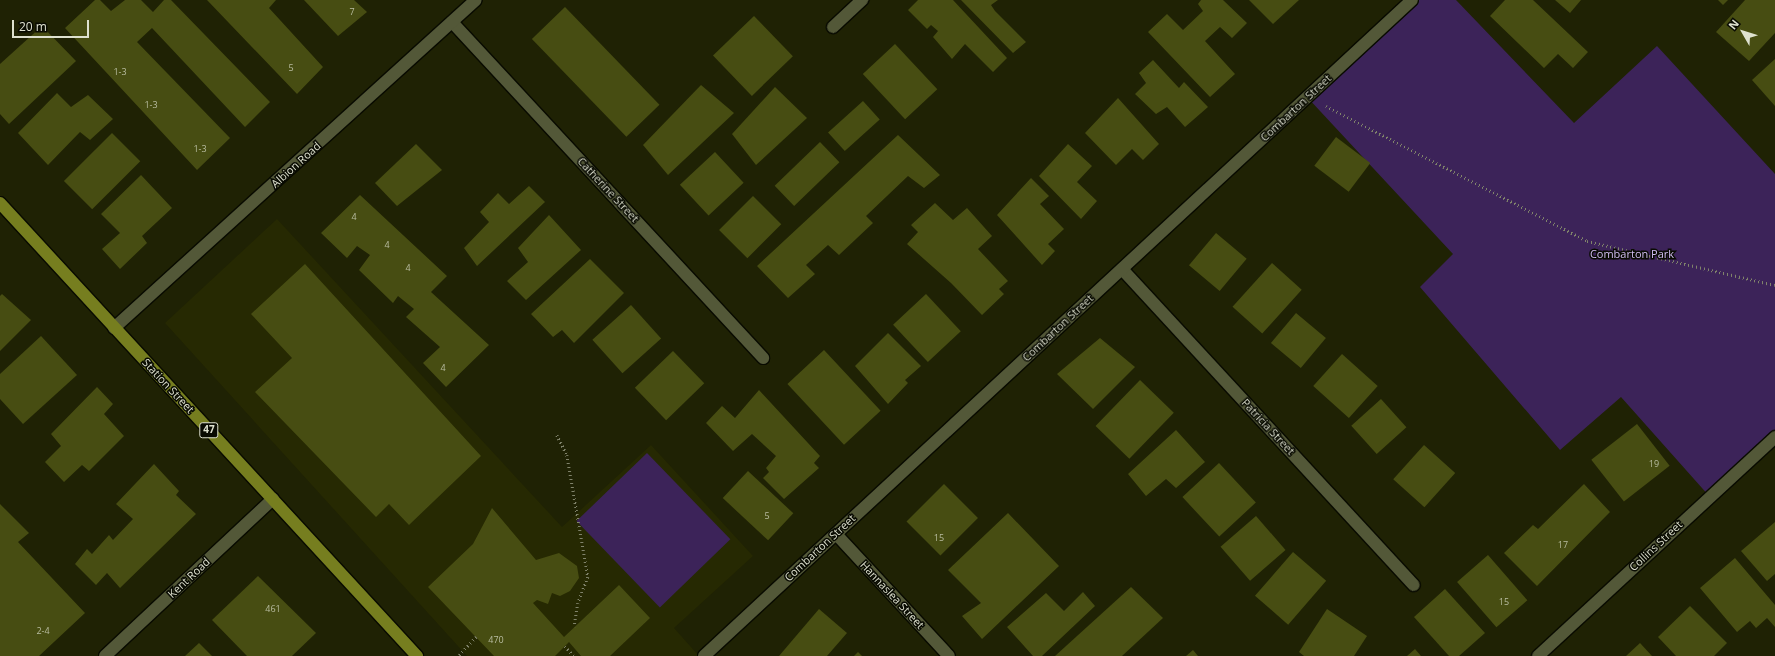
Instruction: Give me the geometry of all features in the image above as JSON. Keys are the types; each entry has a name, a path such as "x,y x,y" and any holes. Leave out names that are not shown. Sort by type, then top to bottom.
{"main road":[{"name":"Station Street","path":"0,204 417,656"}],"street":[{"name":"Albion Road","path":"114,328 476,0"},
{"path":"833,27 862,0"},
{"name":"Combarton Street","path":"704,656 1412,0"},
{"name":"Catherine Street","path":"452,22 764,358"},
{"name":"Patricia Street","path":"1122,269 1414,585"},
{"name":"Collins Street","path":"1538,656 1775,437"},
{"name":"Kent Road","path":"105,656 273,499"},
{"name":"Hannaslea Street","path":"836,534 949,656"}],"path":[{"path":"1307,97 1586,241 1775,285"},
{"path":"557,435 567,455 588,577 578,603 574,627"},
{"path":"458,655 476,637"},
{"path":"565,646 574,656"}],"shaded area":[{"path":"277,219 562,527 651,445 753,556 674,628 699,656 467,656 165,323"}],"green space":[{"name":"Combarton Park","path":"1412,0 1456,0 1574,123 1657,46 1775,174 1775,437 1710,497 1621,397 1560,450 1420,287 1453,254 1307,97"},
{"path":"647,453 730,539 660,607 577,521"}],"building":[{"path":"95,0 100,0 111,11 125,0 141,0 153,12 164,0 171,0 270,102 245,127 152,28 137,42 230,138 197,170 65,28"},
{"path":"207,0 276,0 269,8 323,67 297,94"},
{"path":"304,0 354,0 367,12 338,36"},
{"path":"918,0 953,0 1007,58 993,72 965,44 952,59 933,37 938,31 931,25 927,29 908,10"},
{"path":"961,0 998,0 991,5 995,11 1026,42 1013,53"},
{"path":"1201,0 1223,0 1247,23 1232,38 1220,27 1205,41 1235,74 1210,97 1148,32 1167,14 1183,30 1203,11 1198,4"},
{"path":"1249,0 1299,0 1273,24"},
{"path":"1505,0 1533,0 1588,52 1573,68 1558,54 1544,68 1490,16"},
{"path":"1555,0 1581,0 1570,13"},
{"path":"1718,0 1728,0 1723,5"},
{"path":"1745,0 1775,0 1775,33 1749,61 1716,32"},
{"path":"565,7 659,105 626,137 532,39"},
{"path":"754,16 793,56 752,96 713,56"},
{"path":"42,26 76,61 9,124 0,114 0,64"},
{"path":"895,44 937,89 905,119 863,74"},
{"path":"1775,59 1775,106 1752,80"},
{"path":"1153,60 1179,88 1184,82 1208,107 1185,127 1167,107 1156,114 1135,94 1146,83 1139,73"},
{"path":"701,85 734,113 668,175 643,145"},
{"path":"775,87 807,118 756,165 732,134"},
{"path":"57,93 71,107 88,95 113,119 90,140 80,132 48,165 18,133"},
{"path":"1118,98 1159,144 1143,160 1132,149 1116,165 1085,133"},
{"path":"863,101 880,120 845,151 828,132"},
{"path":"112,133 140,161 92,209 64,181"},
{"path":"898,135 940,175 924,188 908,176 866,216 873,223 839,255 828,245 806,265 815,274 788,298 757,266"},
{"path":"1336,137 1370,163 1349,192 1314,166"},
{"path":"820,142 839,162 794,206 775,186"},
{"path":"416,144 442,170 397,206 375,183"},
{"path":"1068,144 1092,166 1077,182 1097,201 1081,219 1039,176"},
{"path":"715,152 744,183 709,215 680,185"},
{"path":"141,175 172,208 142,236 147,243 120,269 102,249 120,233 101,214"},
{"path":"1031,178 1049,196 1040,204 1064,229 1048,244 1055,251 1042,265 997,215"},
{"path":"529,186 545,202 477,266 464,248 489,222 480,212 498,193 509,204"},
{"path":"360,195 447,276 431,292 489,345 446,387 423,363 440,347 406,317 414,309 398,296 393,303 359,270 370,255 357,246 347,258 321,233"},
{"path":"753,196 781,224 747,258 719,230"},
{"path":"935,203 953,220 967,208 992,236 978,249 1008,281 999,289 1004,294 982,315 951,283 907,244 918,232 911,225"},
{"path":"549,215 581,250 526,300 507,281 528,262 518,248"},
{"path":"1216,233 1247,259 1220,291 1189,265"},
{"path":"590,259 624,293 574,343 562,330 553,337 531,314"},
{"path":"1272,263 1302,290 1262,334 1233,307"},
{"path":"305,264 481,456 409,525 389,504 376,517 255,392 292,358 251,314"},
{"path":"2,294 31,320 0,351 0,296"},
{"path":"926,294 961,331 928,362 893,325"},
{"path":"631,305 661,338 622,373 592,340"},
{"path":"1296,313 1326,338 1301,368 1271,343"},
{"path":"888,333 921,366 905,380 908,383 888,404 855,366"},
{"path":"41,336 77,375 23,424 0,399 0,374"},
{"path":"1100,338 1135,367 1093,409 1057,374"},
{"path":"824,350 881,411 844,445 787,384"},
{"path":"673,351 704,383 666,420 635,388"},
{"path":"1342,354 1378,386 1349,418 1313,386"},
{"path":"1140,380 1174,413 1129,459 1096,426"},
{"path":"97,387 113,404 104,414 124,436 89,471 82,465 64,482 45,462 61,446 51,434"},
{"path":"759,390 820,456 814,463 819,468 784,499 763,478 769,472 766,468 776,456 752,434 733,451 706,423 722,406 735,418"},
{"path":"1381,399 1406,427 1377,454 1351,426"},
{"path":"1637,424 1670,466 1624,501 1591,460"},
{"path":"1176,430 1205,462 1176,488 1166,479 1146,496 1128,474"},
{"path":"1424,445 1455,473 1424,507 1393,479"},
{"path":"1219,463 1256,502 1219,537 1182,497"},
{"path":"154,464 179,491 176,495 196,514 120,588 107,573 96,585 75,564 87,549 92,554 109,535 113,540 133,519 116,504"},
{"path":"748,471 793,513 768,540 723,498"},
{"path":"944,484 978,518 940,555 907,521"},
{"path":"1584,484 1610,512 1537,586 1504,553 1533,525 1538,529"},
{"path":"0,504 29,533 18,542 85,613 39,656 0,656"},
{"path":"492,508 536,560 559,553 577,566 579,578 570,591 560,596 552,593 548,604 537,600 533,603 564,637 619,585 650,618 610,656 581,656 569,642 555,656 494,656 428,587 473,544"},
{"path":"1008,513 1059,566 982,639 962,616 981,603 948,570"},
{"path":"1256,516 1286,550 1250,581 1221,547"},
{"path":"1775,522 1775,574 1767,581 1741,551"},
{"path":"1293,552 1326,581 1288,625 1255,596"},
{"path":"1488,555 1527,600 1496,627 1457,582"},
{"path":"1735,558 1775,605 1775,627 1767,618 1756,628 1750,621 1737,632 1700,588"},
{"path":"258,576 316,633 292,656 247,656 212,620"},
{"path":"1131,587 1163,618 1122,656 1055,656"},
{"path":"1445,589 1485,633 1459,656 1449,656 1414,617"},
{"path":"1083,592 1095,606 1042,656 1033,656 1007,627 1046,593 1064,611"},
{"path":"1690,606 1727,643 1714,656 1676,656 1658,637"},
{"path":"819,609 847,633 827,656 779,656"},
{"path":"1327,609 1367,636 1354,656 1304,656 1299,652"},
{"path":"199,643 212,656 185,656"},
{"path":"1640,643 1652,656 1626,656"},
{"path":"1415,649 1421,656 1407,656"},
{"path":"1193,650 1198,656 1186,656"},
{"path":"858,652 862,656 854,656"}]}
